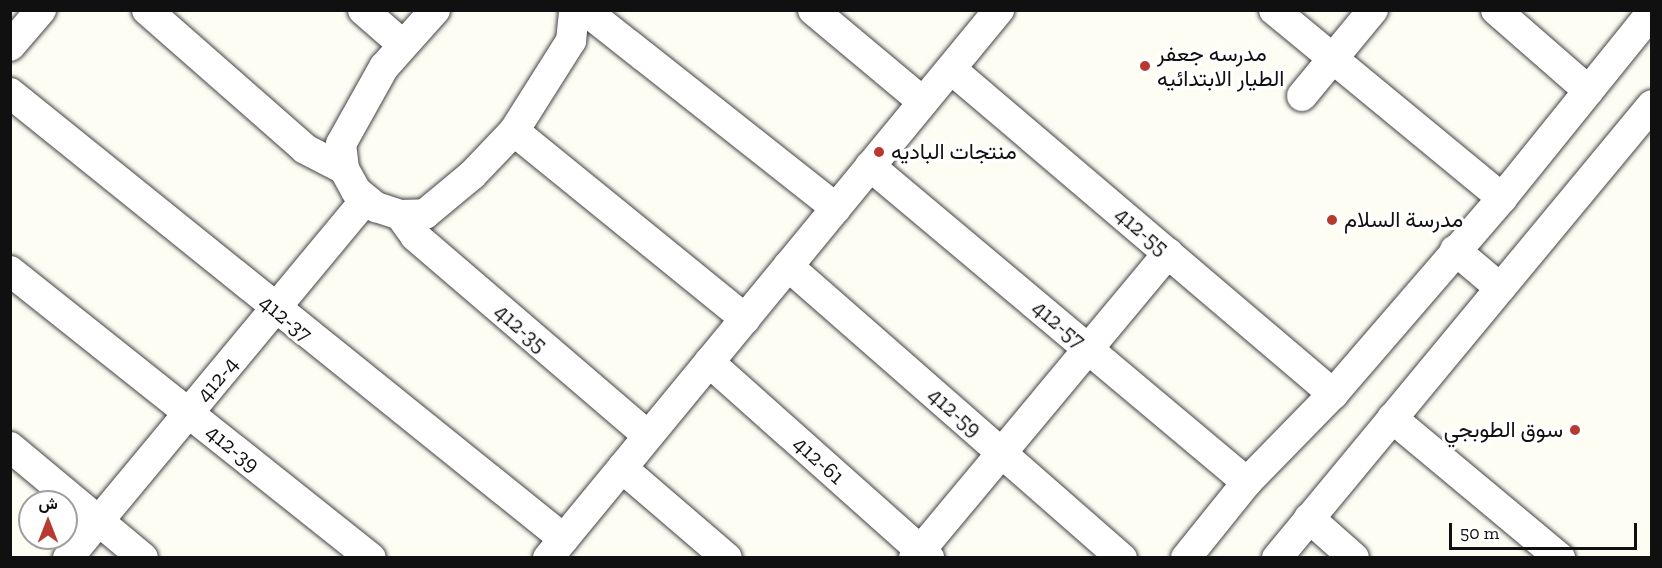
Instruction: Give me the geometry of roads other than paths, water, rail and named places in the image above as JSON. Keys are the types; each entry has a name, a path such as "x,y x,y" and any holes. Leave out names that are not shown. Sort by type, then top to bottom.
{"street":[{"path":"10,46 41,10"},
{"path":"147,10 305,149 344,169"},
{"path":"363,10 402,44"},
{"path":"435,10 402,44 354,117 341,144 344,169 365,200 400,215 425,214 472,175 514,130 571,41 574,10"},
{"path":"585,10 836,208"},
{"path":"813,10 923,102"},
{"path":"556,548 999,10"},
{"path":"1274,10 1502,198"},
{"path":"1302,96 1373,10"},
{"path":"1496,10 1589,91"},
{"path":"1186,558 1247,482 1333,394 1502,198 1652,12"},
{"name":"412-55","path":"951,69 1333,394"},
{"name":"412-37","path":"10,93 274,309 556,548"},
{"path":"1277,558 1500,288 1647,120"},
{"path":"514,130 745,319"},
{"name":"412-57","path":"870,166 1247,482"},
{"name":"412-4","path":"68,558 365,200"},
{"name":"412-35","path":"400,215 415,236 648,436"},
{"path":"1455,250 1500,288"},
{"path":"921,555 1002,453 1168,253"},
{"name":"412-59","path":"788,266 1122,558"},
{"name":"412-39","path":"10,271 371,558"},
{"name":"412-61","path":"709,362 921,555"},
{"path":"1392,418 1560,558"},
{"path":"10,447 143,558"},
{"path":"622,468 727,558"},
{"path":"1309,518 1354,558"}],"place":[{"name":"مدرسه جعفر الطيار الابتدائيه","path":"1145,66"},
{"name":"منتجات الباديه","path":"879,152"},
{"name":"مدرسة السلام","path":"1332,220"},
{"name":"سوق الطوبجي","path":"1575,430"}]}
